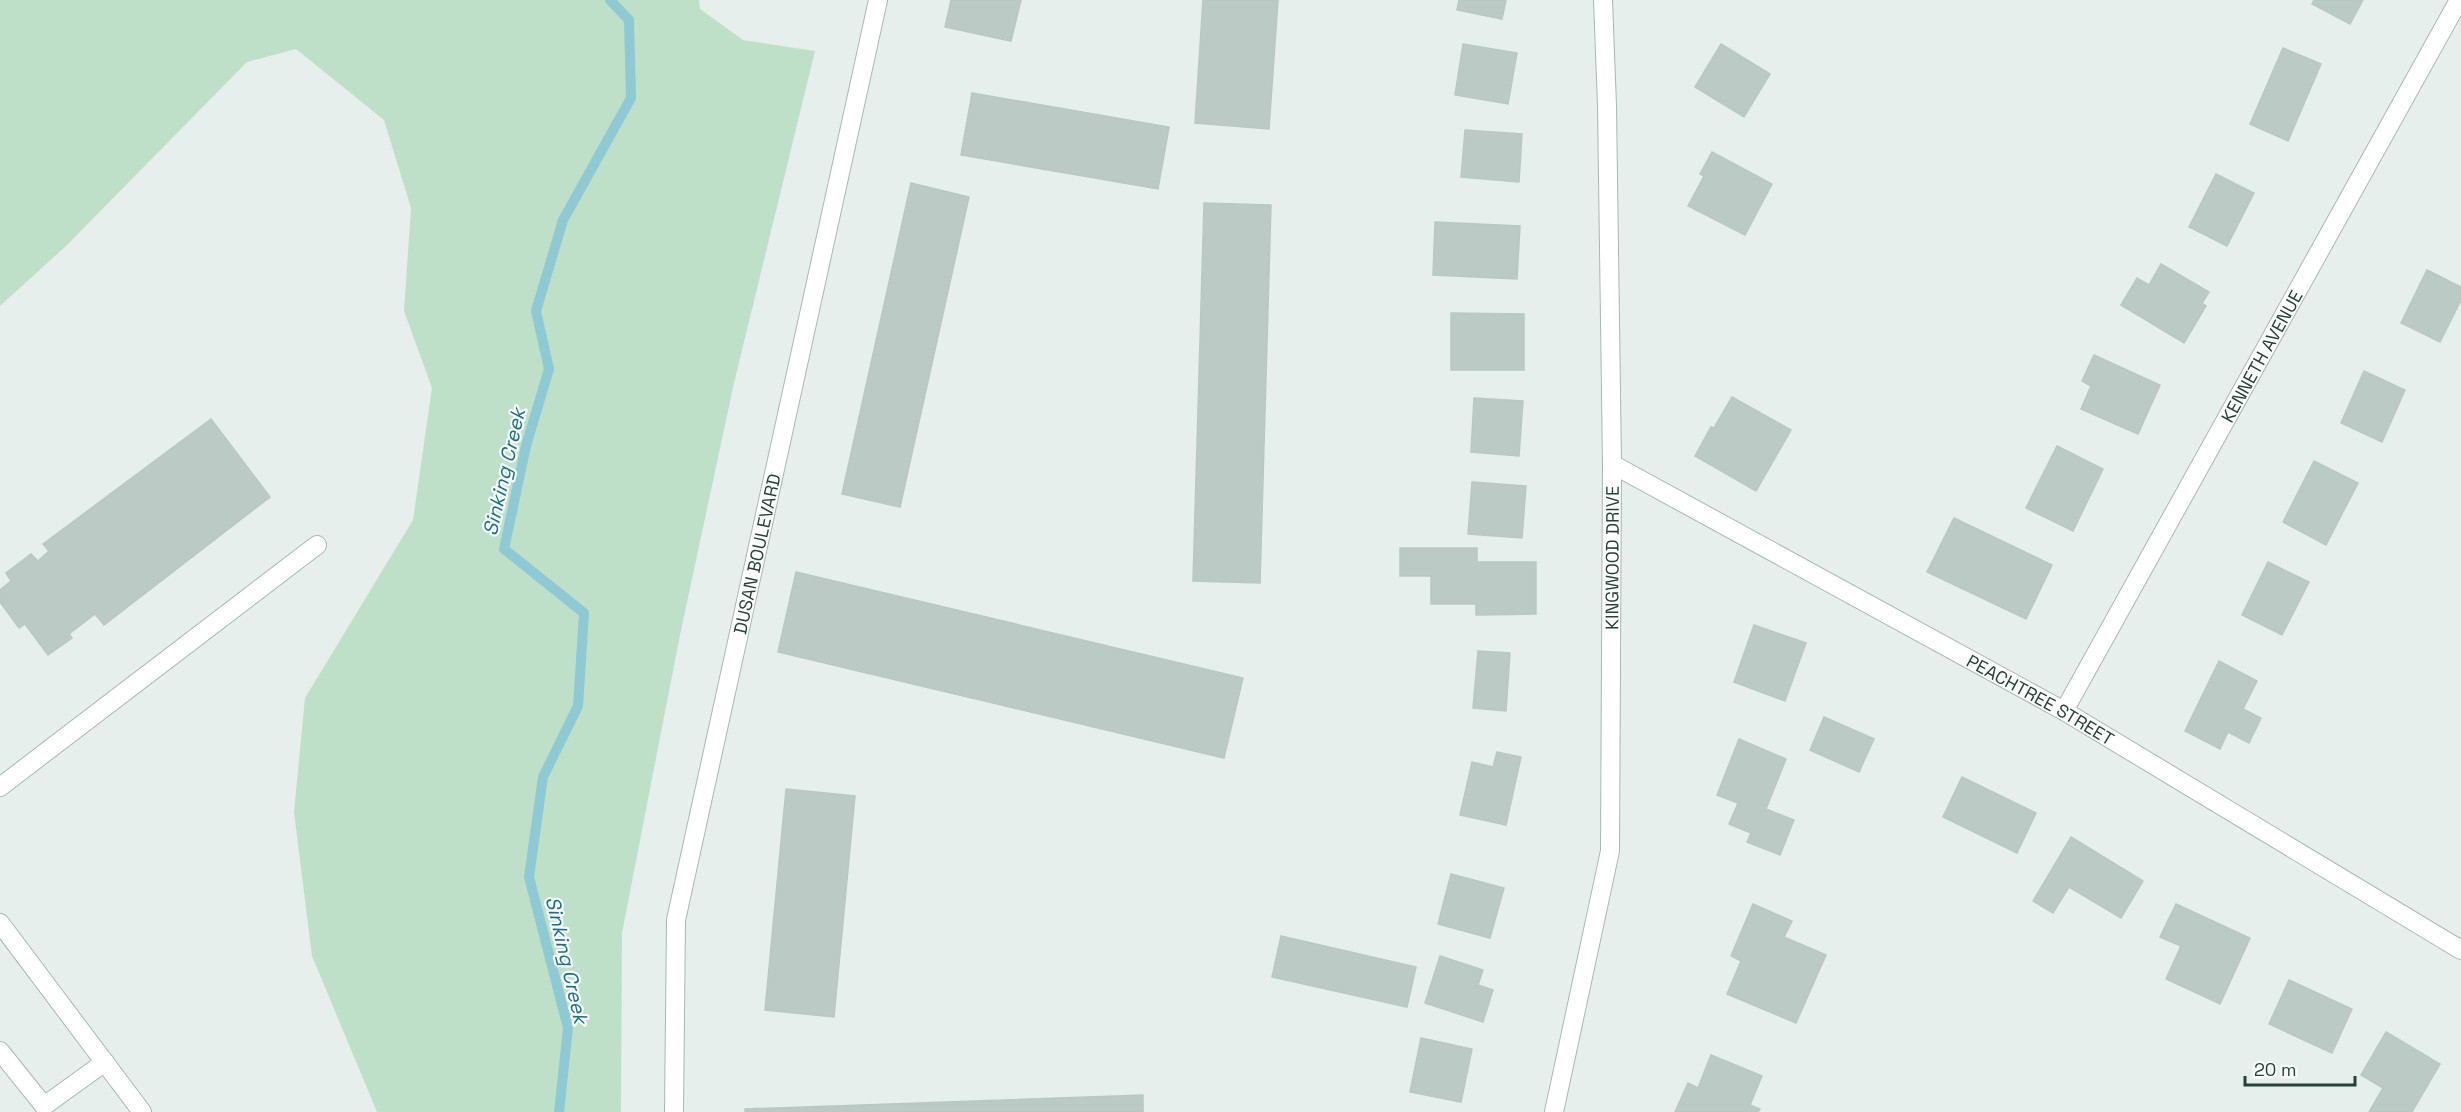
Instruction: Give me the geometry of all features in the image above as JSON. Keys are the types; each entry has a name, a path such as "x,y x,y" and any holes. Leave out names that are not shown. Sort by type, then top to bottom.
{"street":[{"name":"DUSAN BOULEVARD","path":"674,1112 676,920 878,0"},
{"name":"KINGWOOD DRIVE","path":"1554,1112 1610,851 1612,464 1607,106 1603,0"},
{"name":"KENNETH AVENUE","path":"2064,711 2459,0"},
{"name":"PEACHTREE STREET","path":"1612,464 2064,711 2461,950"},
{"path":"0,787 317,545"},
{"path":"0,923 142,1112"},
{"path":"0,1051 44,1106 105,1062"}],"green space":[{"path":"0,0 699,0 700,9 743,40 815,51 734,383 680,635 622,933 621,1112 377,1112 312,956 294,812 305,698 413,520 432,388 404,311 411,208 384,120 296,49 247,62 66,246 0,306"}],"building":[{"path":"951,0 1021,0 1011,41 945,27"},
{"path":"1203,0 1278,0 1269,129 1195,123"},
{"path":"1459,0 1506,0 1502,19 1457,10"},
{"path":"2314,0 2363,0 2350,24 2312,4"},
{"path":"1463,44 1517,53 1508,104 1455,95"},
{"path":"1721,44 1770,74 1744,117 1695,87"},
{"path":"2283,48 2321,64 2288,141 2250,124"},
{"path":"972,93 1169,127 1158,189 961,155"},
{"path":"1465,130 1522,134 1519,182 1461,177"},
{"path":"1712,152 1772,184 1745,235 1688,206 1704,176 1700,174"},
{"path":"2216,174 2254,193 2227,246 2189,227"},
{"path":"911,183 969,197 900,507 842,494"},
{"path":"1204,203 1271,205 1260,583 1193,581"},
{"path":"1435,222 1520,226 1517,279 1433,275"},
{"path":"2161,264 2209,292 2202,303 2206,306 2184,343 2121,305 2137,278 2149,285"},
{"path":"2427,270 2461,287 2461,300 2440,342 2401,323"},
{"path":"1451,313 1524,314 1524,370 1451,370"},
{"path":"2094,355 2160,385 2138,434 2081,409 2091,386 2082,381"},
{"path":"2364,371 2405,390 2382,442 2341,423"},
{"path":"1732,397 1791,430 1756,491 1695,456 1711,427 1714,428"},
{"path":"1474,398 1523,401 1519,456 1471,452"},
{"path":"211,419 270,497 104,625 95,614 69,634 72,638 48,655 25,624 19,628 0,602 0,590 11,581 6,573 31,554 38,561 49,551 43,544"},
{"path":"2057,446 2103,469 2073,531 2026,508"},
{"path":"2314,461 2358,483 2326,545 2283,522"},
{"path":"1472,482 1526,486 1522,538 1468,534"},
{"path":"1954,518 2052,565 2026,619 1927,572"},
{"path":"1400,548 1477,548 1477,562 1536,562 1536,614 1476,615 1476,604 1431,604 1431,576 1400,576"},
{"path":"2268,562 2309,582 2282,635 2242,615"},
{"path":"796,572 1243,678 1224,758 778,652"},
{"path":"1754,625 1806,643 1785,701 1734,682"},
{"path":"1478,651 1510,653 1506,711 1473,708"},
{"path":"2219,661 2257,681 2243,709 2261,718 2249,743 2228,732 2220,749 2185,731"},
{"path":"1824,717 1874,739 1859,772 1810,750"},
{"path":"1739,739 1786,759 1766,809 1794,820 1780,855 1747,842 1751,833 1729,824 1738,803 1717,795"},
{"path":"1497,752 1521,757 1506,825 1460,815 1472,762 1493,767"},
{"path":"1962,777 2036,813 2017,853 1943,817"},
{"path":"786,789 855,796 834,1017 765,1010"},
{"path":"2071,837 2143,881 2121,918 2069,887 2053,913 2033,901"},
{"path":"1451,874 1504,888 1490,938 1438,924"},
{"path":"1753,904 1792,921 1784,937 1826,955 1796,1023 1727,994 1741,961 1731,956"},
{"path":"2176,904 2250,938 2220,1004 2166,979 2181,946 2160,937"},
{"path":"1281,936 1416,967 1407,1007 1272,977"},
{"path":"1440,956 1483,970 1478,985 1493,990 1483,1022 1425,1003"},
{"path":"2289,980 2352,1009 2332,1053 2269,1024"},
{"path":"2386,1032 2440,1064 2412,1112 2369,1112 2383,1088 2361,1075"},
{"path":"1421,1038 1472,1049 1461,1102 1410,1092"},
{"path":"1711,1055 1762,1076 1750,1105 1760,1109 1758,1112 1675,1112 1688,1083 1698,1088"},
{"path":"1143,1095 1143,1112 745,1112 745,1109"}],"waterway":[{"name":"Sinking Creek","path":"559,1112 568,1028 529,877 543,777 578,706 584,613 504,549 526,446 549,369 536,311 563,220 631,98 629,20 610,0"}]}
